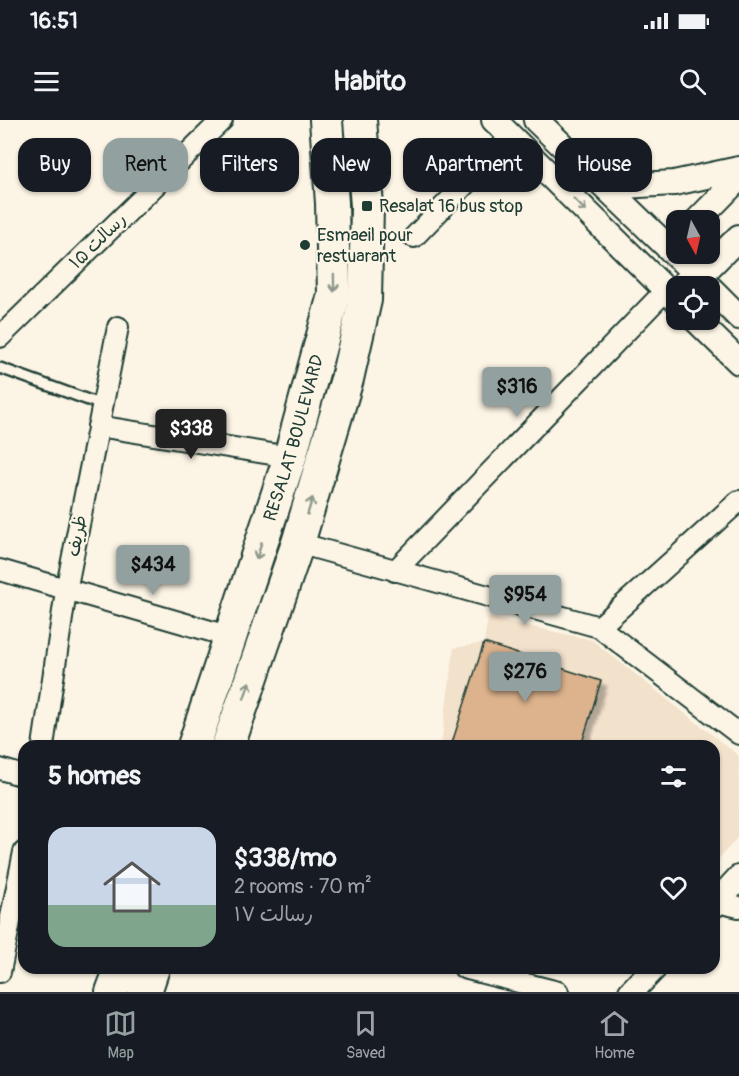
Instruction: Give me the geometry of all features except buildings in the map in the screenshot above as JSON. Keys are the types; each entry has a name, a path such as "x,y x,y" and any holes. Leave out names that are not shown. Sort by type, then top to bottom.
{"main road":[{"name":"RESALAT BOULEVARD","path":"196,740 290,457 334,295 332,203 326,120"},
{"name":"RESALAT BOULEVARD","path":"230,740 298,543 347,379 365,300 367,206 360,120"},
{"path":"112,992 119,974"},
{"path":"145,992 151,974"}],"street":[{"name":"رسالت ۱۵","path":"0,337 222,120"},
{"path":"536,120 555,138"},
{"path":"414,237 502,128 666,290"},
{"path":"652,184 674,183 739,169"},
{"path":"708,210 739,178"},
{"path":"612,192 666,239"},
{"path":"712,276 739,237"},
{"path":"689,264 699,276"},
{"path":"720,298 739,317"},
{"path":"395,571 666,300"},
{"name":"ظریف","path":"44,740 66,591 118,327"},
{"path":"706,330 739,362"},
{"path":"98,426 290,457"},
{"path":"599,627 739,501"},
{"path":"298,543 599,627 739,734"},
{"path":"0,570 231,637"},
{"path":"0,769 18,774"},
{"path":"723,904 739,878"},
{"path":"0,972 18,882"},
{"path":"488,974 558,992"},
{"path":"631,992 648,974"}],"lane":[{"path":"0,368 102,405"}],"shaded area":[{"path":"488,617 592,640 719,740 442,740 454,648 484,643"},
{"path":"720,741 739,756 739,836 720,857"}],"place":[{"name":"Resalat 16 bus stop","path":"367,206"},
{"name":"Esmaeil pour restuarant","path":"305,245"}]}
